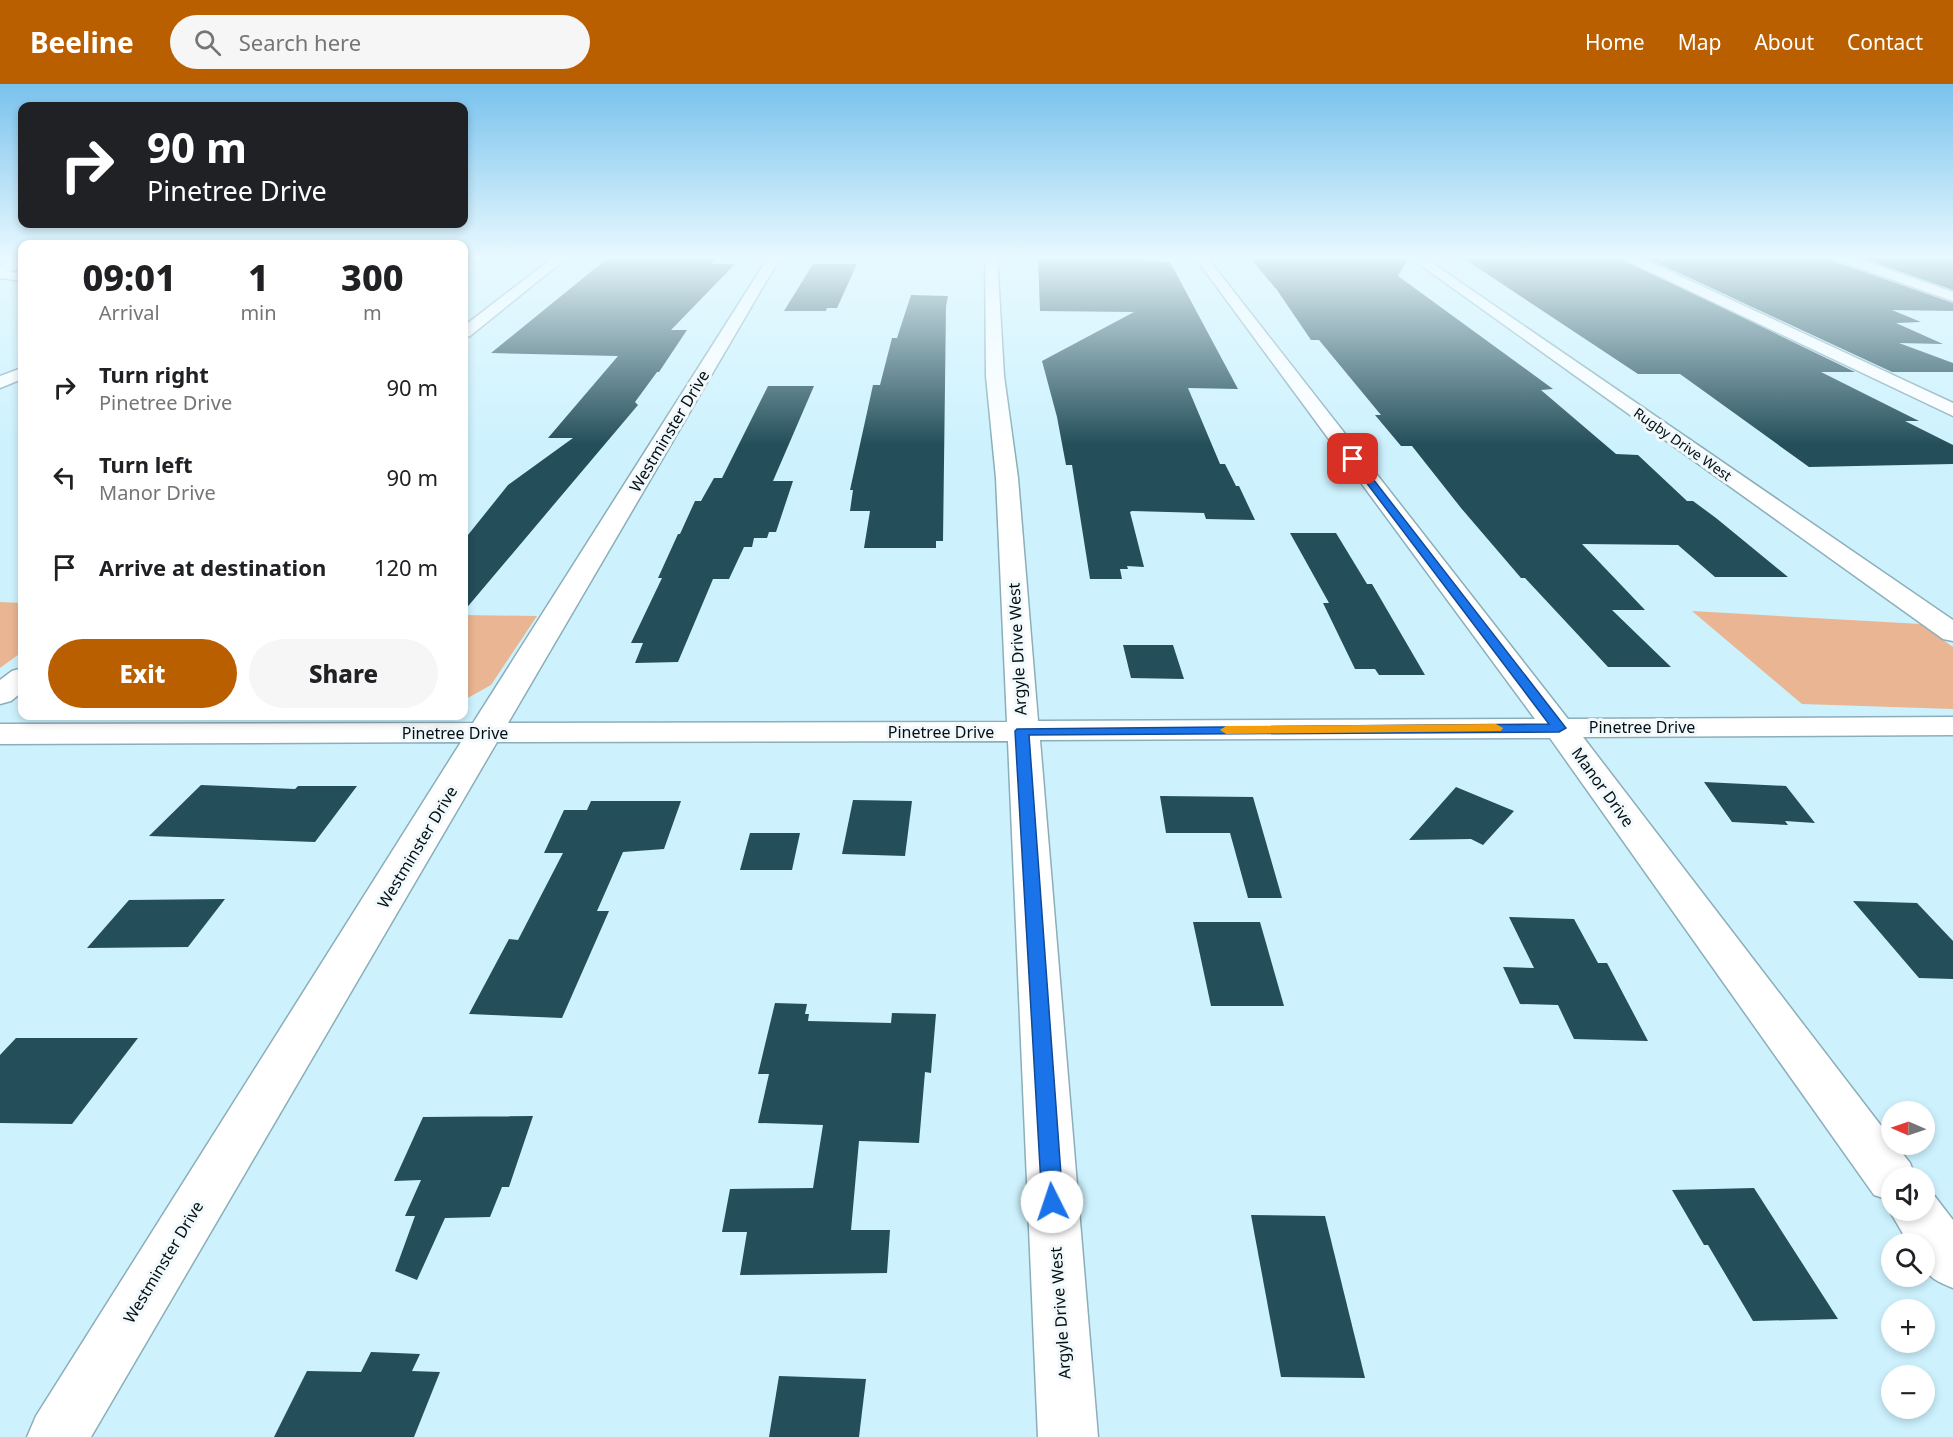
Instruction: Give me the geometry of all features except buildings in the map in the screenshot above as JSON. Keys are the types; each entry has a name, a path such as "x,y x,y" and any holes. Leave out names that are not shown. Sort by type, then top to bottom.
{"street":[{"path":"468,330 482,319"},
{"name":"Westminster Drive","path":"57,1437 737,319"},
{"name":"Argyle Drive West","path":"993,319 995,376 1007,478 1068,1437"},
{"name":"Manor Drive","path":"1248,319 1559,728 1883,1167"},
{"name":"Rugby Drive West","path":"1504,319 1953,633"},
{"path":"1761,319 1953,410"},
{"path":"0,383 18,375"},
{"path":"0,695 18,680"},
{"name":"Pinetree Drive","path":"0,734 1953,726"},
{"path":"1923,1221 1953,1263"}],"shaded area":[{"path":"0,602 18,603 18,655 0,668"},
{"path":"1692,611 1921,624 1953,647 1953,709 1802,704"},
{"path":"468,615 537,616 491,685 468,698"}],"slow traffic":[{"path":"1226,730 1496,728"}],"route":[{"path":"1052,1202 1022,731 1559,728 1506,662 1353,459"}]}
